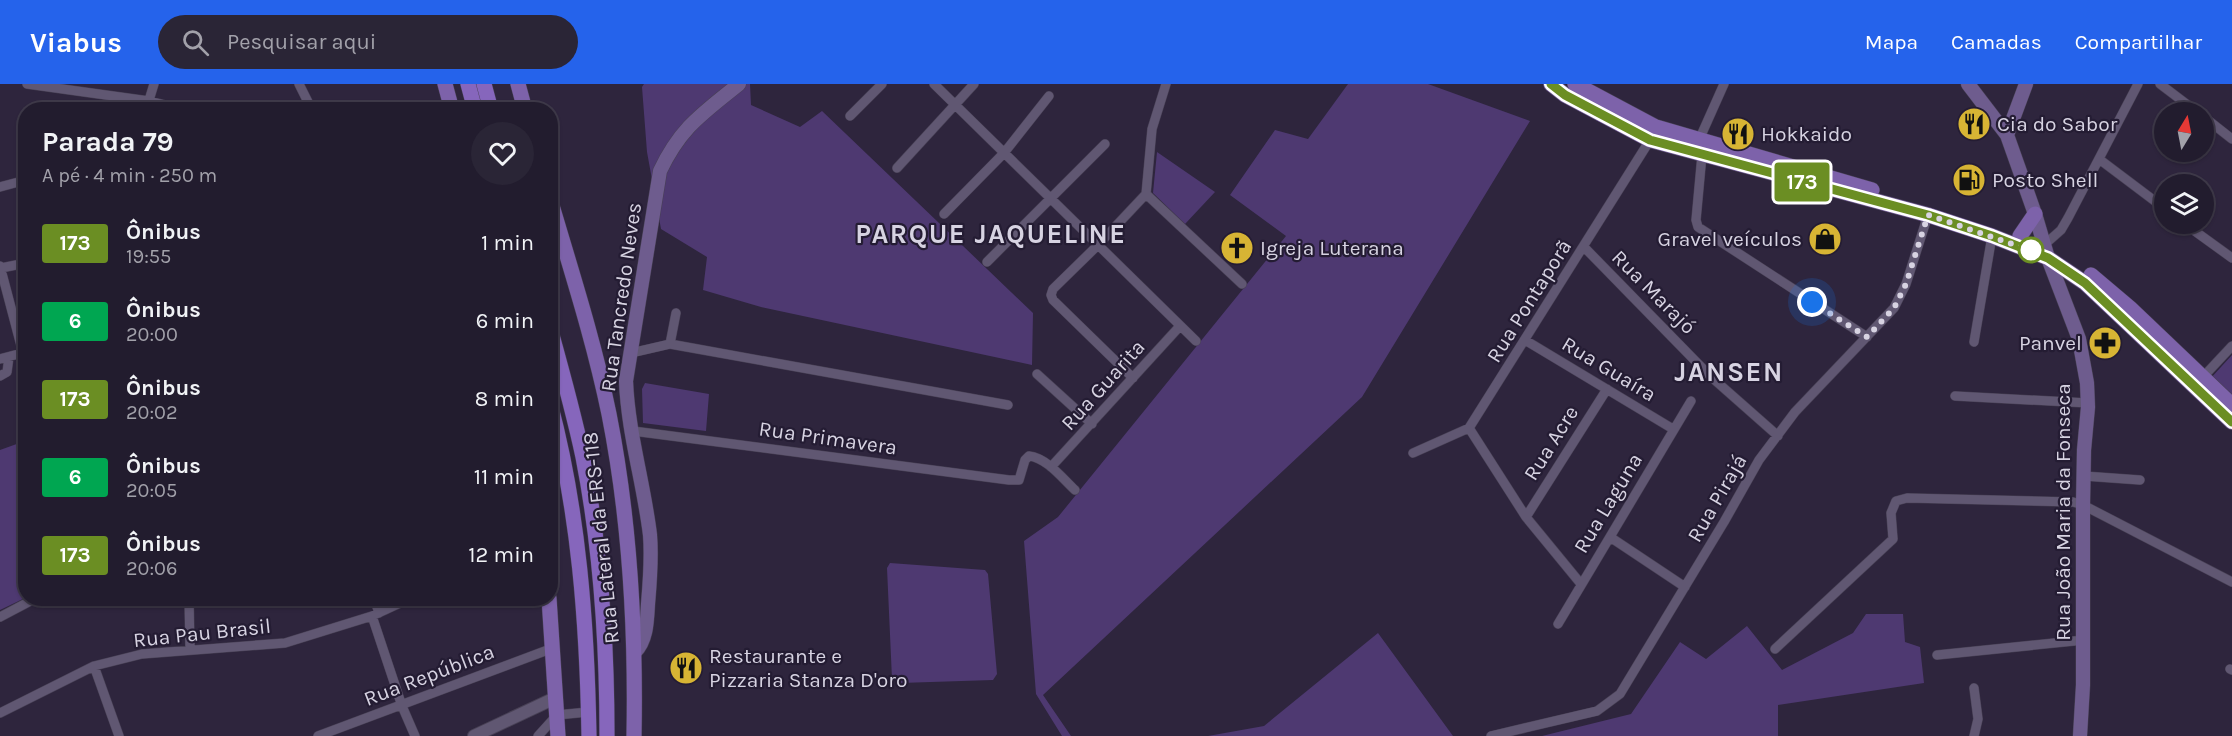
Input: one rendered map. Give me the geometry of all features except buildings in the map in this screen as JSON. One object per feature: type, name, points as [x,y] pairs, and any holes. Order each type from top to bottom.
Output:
[{"type":"highway","points":[[468,84],[473,102]]},
{"type":"highway","points":[[484,84],[489,102]]},
{"type":"highway","points":[[558,359],[584,459],[599,565],[606,634],[607,736]]},
{"type":"highway","points":[[558,438],[570,491],[581,568],[586,632],[589,736]]},
{"type":"main road","points":[[445,84],[450,102]]},
{"type":"main road","points":[[518,84],[523,102]]},
{"type":"main road","name":"Rua Tancredo Neves","points":[[635,652],[645,631],[651,568],[650,534],[627,406],[626,381],[660,171],[672,146],[689,124],[739,84]]},
{"type":"main road","points":[[1551,84],[1565,95],[1650,140],[1700,148],[1986,223],[2020,236],[2089,274],[2123,302],[2232,405]]},
{"type":"main road","points":[[1575,84],[1700,148],[2046,252],[2085,283],[2232,422]]},
{"type":"main road","name":"Rua João Maria da Fonseca","points":[[1968,84],[2007,135],[2046,252],[2079,339],[2087,383],[2083,505],[2084,640],[2080,736]]},
{"type":"main road","points":[[2007,135],[2026,84]]},
{"type":"main road","points":[[2020,236],[2035,214]]},
{"type":"main road","name":"Rua Lateral da ERS-118","points":[[558,227],[609,413],[619,473],[631,574],[635,652],[634,736]]},
{"type":"main road","points":[[631,574],[651,568]]},
{"type":"main road","points":[[550,606],[558,736]]},
{"type":"street","points":[[27,84],[131,102]]},
{"type":"street","points":[[149,102],[154,84]]},
{"type":"street","points":[[299,84],[308,102]]},
{"type":"street","points":[[850,116],[882,84]]},
{"type":"street","points":[[934,84],[1196,341]]},
{"type":"street","points":[[897,168],[974,84]]},
{"type":"street","points":[[1133,378],[1053,300],[1051,295],[1053,289],[1146,194],[1152,129],[1166,84]]},
{"type":"street","points":[[1724,84],[1700,148],[1696,220],[1698,227],[1867,337]]},
{"type":"street","points":[[2046,252],[2061,230],[2138,84]]},
{"type":"street","points":[[2160,84],[2184,102]]},
{"type":"street","points":[[944,214],[1004,153],[1049,96]]},
{"type":"street","points":[[2214,125],[2232,139]]},
{"type":"street","name":"Rua Pontaporã","points":[[1469,428],[1650,140]]},
{"type":"street","points":[[987,262],[1105,144]]},
{"type":"street","points":[[2099,159],[2154,200]]},
{"type":"street","points":[[0,187],[18,182]]},
{"type":"street","points":[[1146,194],[1242,284]]},
{"type":"street","name":"Rua Pirajá","points":[[1491,736],[1597,711],[1620,694],[1759,460],[1796,412],[1894,308],[1906,284],[1928,215]]},
{"type":"street","points":[[2199,234],[2232,258]]},
{"type":"street","points":[[1974,342],[1992,236]]},
{"type":"street","name":"Rua Marajó","points":[[1584,247],[1709,375],[1778,436]]},
{"type":"street","points":[[18,264],[0,267],[18,332]]},
{"type":"street","points":[[670,344],[676,313]]},
{"type":"street","name":"Rua Guarita","points":[[1051,467],[1180,326]]},
{"type":"street","name":"Rua Guaíra","points":[[1525,340],[1673,429]]},
{"type":"street","points":[[631,353],[670,344],[1008,405]]},
{"type":"street","points":[[2203,377],[2232,346]]},
{"type":"street","points":[[0,376],[8,372],[4,358]]},
{"type":"street","points":[[1037,374],[1092,424]]},
{"type":"street","name":"Rua Acre","points":[[1526,516],[1607,388]]},
{"type":"street","points":[[1955,396],[2088,403]]},
{"type":"street","name":"Rua Laguna","points":[[1558,624],[1691,401]]},
{"type":"street","points":[[1413,453],[1469,428],[1526,516],[1581,584]]},
{"type":"street","name":"Rua Primavera","points":[[633,430],[985,477],[1019,480],[1025,460],[1029,456],[1037,457],[1051,467]]},
{"type":"street","points":[[1051,467],[1075,490]]},
{"type":"street","points":[[2084,476],[2140,480]]},
{"type":"street","points":[[1775,649],[1893,539],[1891,513],[1896,501],[1907,498],[2073,502],[2083,505],[2232,582]]},
{"type":"street","points":[[1610,537],[1685,587]]},
{"type":"street","points":[[0,617],[21,606]]},
{"type":"street","points":[[189,606],[190,649]]},
{"type":"street","points":[[375,606],[402,706],[415,736]]},
{"type":"street","name":"Rua Pau Brasil","points":[[0,713],[94,666],[142,654],[285,643],[376,614],[394,606]]},
{"type":"street","points":[[1937,655],[2084,640]]},
{"type":"street","name":"Rua República","points":[[318,736],[553,648]]},
{"type":"street","points":[[94,666],[119,736]]},
{"type":"street","points":[[1974,688],[1977,719],[1974,736]]},
{"type":"street","points":[[474,736],[555,698]]},
{"type":"street","points":[[538,736],[557,715],[588,712]]},
{"type":"shaded area","points":[[644,84],[750,84],[751,105],[800,127],[822,111],[1033,313],[1032,365],[761,307],[703,290],[707,257],[661,229],[647,152],[642,87]]},
{"type":"shaded area","points":[[1348,84],[1428,84],[1530,121],[1362,397],[1043,695],[1071,736],[1062,736],[1036,694],[1024,541],[1058,517],[1286,236],[1230,195],[1275,130],[1308,139]]},
{"type":"shaded area","points":[[1157,152],[1215,192],[1185,224],[1153,193]]},
{"type":"shaded area","points":[[2232,355],[2232,399],[2210,379]]},
{"type":"shaded area","points":[[645,383],[709,394],[706,431],[643,423],[642,389]]},
{"type":"shaded area","points":[[18,444],[18,601],[0,610],[0,450]]},
{"type":"shaded area","points":[[890,563],[985,570],[988,574],[997,674],[993,680],[900,683],[892,679],[887,568]]},
{"type":"shaded area","points":[[1866,614],[1903,614],[1905,642],[1920,647],[1924,683],[1778,705],[1778,736],[1542,736],[1631,714],[1680,642],[1706,659],[1747,626],[1782,670],[1853,633]]},
{"type":"shaded area","points":[[1378,633],[1453,736],[1208,736],[1264,726]]},
{"type":"bus line","name":"173","points":[[1551,84],[1565,95],[1650,140],[1702,156],[1928,215],[1992,236],[2048,258],[2085,283],[2232,422]]},
{"type":"place","name":"Cia do Sabor","points":[[1974,124]]},
{"type":"place","name":"Hokkaido","points":[[1738,134]]},
{"type":"place","name":"Posto Shell","points":[[1969,180]]},
{"type":"place","name":"Gravel veículos","points":[[1825,239]]},
{"type":"place","name":"Igreja Luterana","points":[[1237,248]]},
{"type":"place","name":"Panvel","points":[[2105,343]]},
{"type":"place","name":"Restaurante e Pizzaria Stanza D'oro","points":[[686,668]]},
{"type":"district","name":"PARQUE JAQUELINE","points":[[991,234]]},
{"type":"district","name":"JANSEN","points":[[1729,372]]},
{"type":"route","points":[[1812,302],[1867,337],[1894,308],[1906,284],[1928,215],[2033,251],[2031,250]]}]
